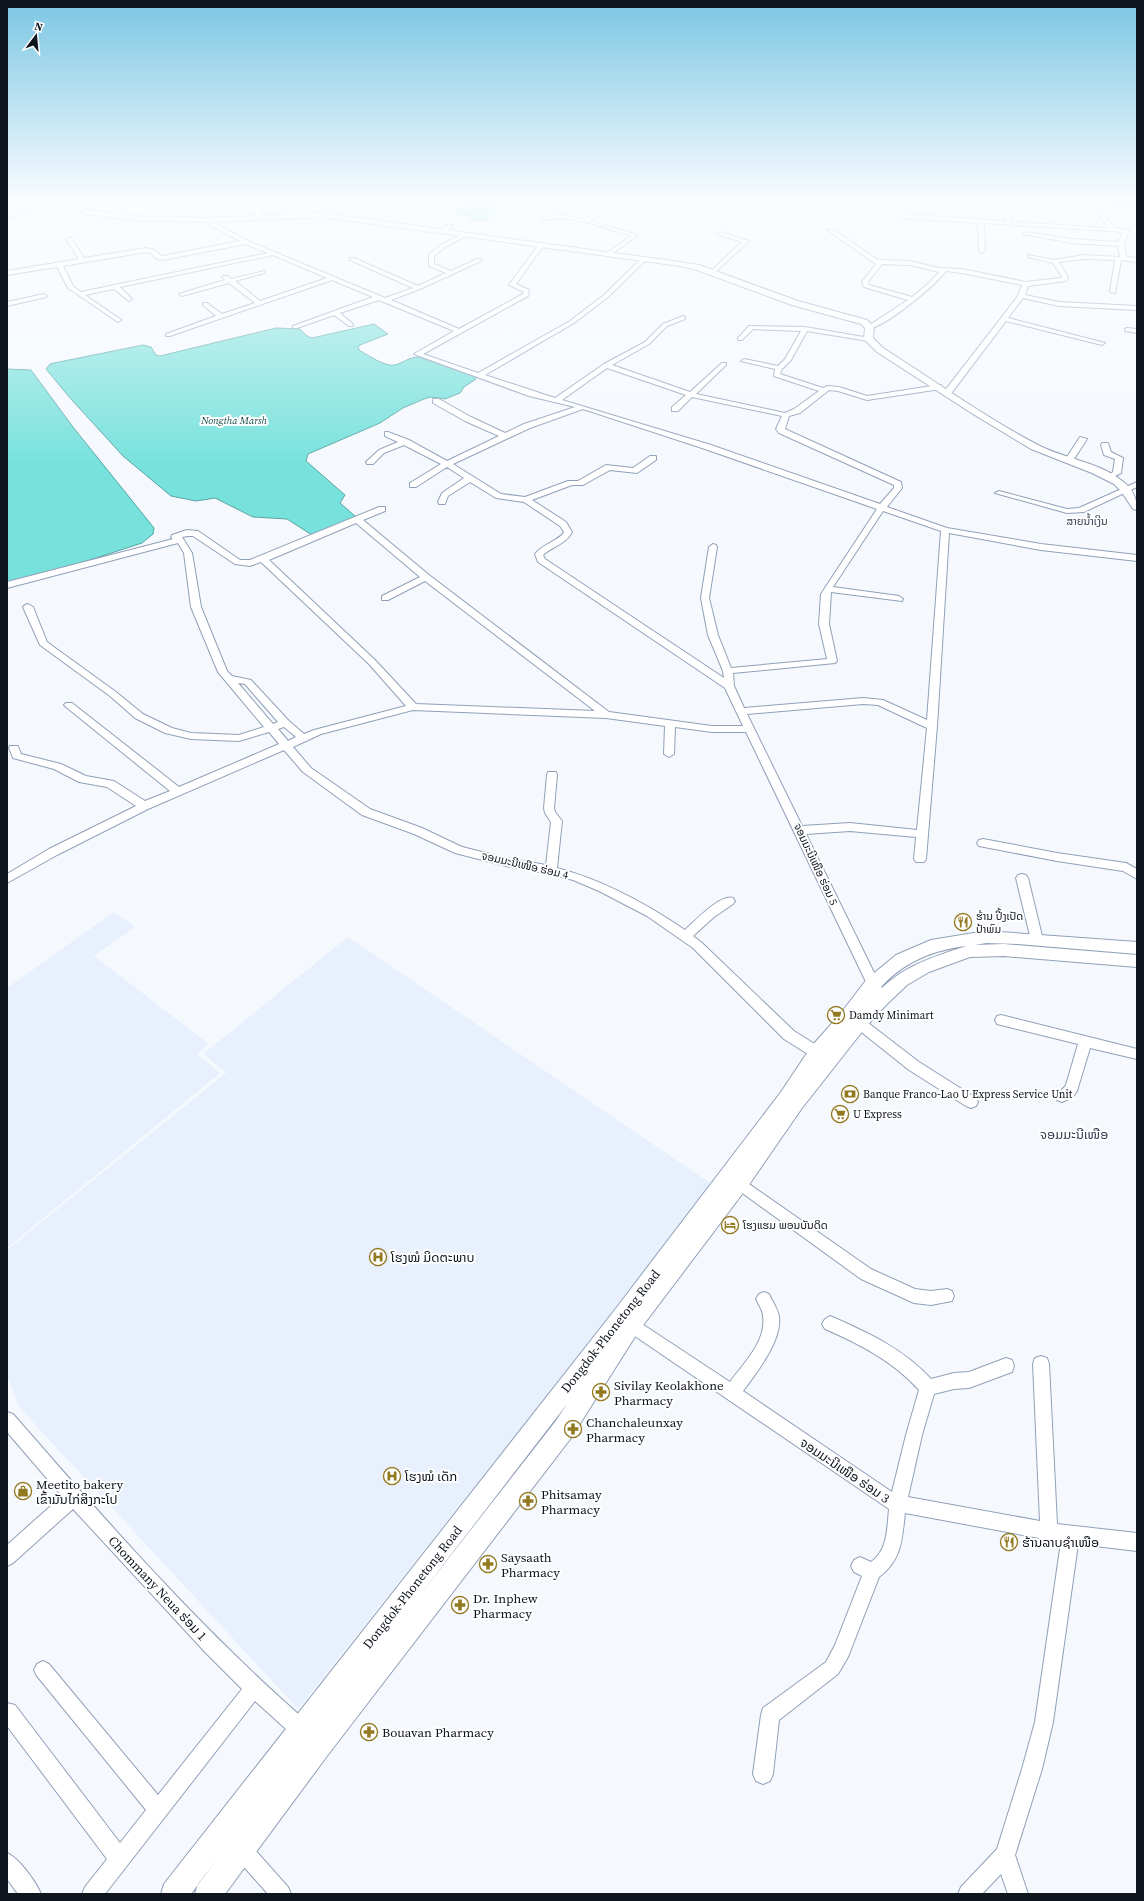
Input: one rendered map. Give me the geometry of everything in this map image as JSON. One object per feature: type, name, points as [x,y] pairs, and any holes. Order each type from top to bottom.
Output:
[{"type":"street","points":[[72,289],[118,320]]},
{"type":"street","points":[[79,294],[103,289]]},
{"type":"street","points":[[118,289],[129,299]]},
{"type":"street","points":[[182,294],[200,289]]},
{"type":"street","points":[[240,289],[260,304]]},
{"type":"street","points":[[168,335],[303,289]]},
{"type":"street","points":[[359,289],[415,314],[459,331]]},
{"type":"street","points":[[295,327],[335,313],[416,289]]},
{"type":"street","points":[[521,289],[527,291],[526,295],[417,354],[532,394],[583,407],[708,447],[945,530],[1041,547],[1137,558]]},
{"type":"street","points":[[480,375],[572,322],[613,289]]},
{"type":"street","points":[[756,289],[796,303],[864,322],[870,327]]},
{"type":"street","points":[[876,289],[913,299]]},
{"type":"street","points":[[870,327],[892,315],[924,289]]},
{"type":"street","points":[[947,393],[1021,296],[1023,289]]},
{"type":"street","points":[[7,304],[44,296]]},
{"type":"street","points":[[1021,296],[1059,304],[1137,308]]},
{"type":"street","points":[[205,304],[221,317]]},
{"type":"street","points":[[335,313],[352,325]]},
{"type":"street","points":[[557,400],[606,365],[647,343],[665,326],[683,318]]},
{"type":"street","points":[[1004,319],[1102,343]]},
{"type":"street","points":[[740,339],[751,327],[805,329],[868,339],[880,350],[995,424],[1037,448],[1109,477],[1125,489],[1137,507]]},
{"type":"street","points":[[868,339],[870,327]]},
{"type":"street","points":[[805,329],[788,360],[779,368],[776,375],[823,390]]},
{"type":"street","points":[[1127,330],[1137,331]]},
{"type":"street","points":[[744,361],[779,368]]},
{"type":"street","points":[[675,409],[724,364]]},
{"type":"street","points":[[606,365],[692,395],[718,402],[786,415],[797,410],[823,390],[833,388],[867,398],[938,387]]},
{"type":"street","points":[[436,401],[468,419],[505,436]]},
{"type":"street","points":[[413,485],[446,464],[505,436],[527,426],[583,407]]},
{"type":"street","points":[[728,671],[832,661],[824,624],[825,594],[882,507],[898,488],[898,484],[780,430],[786,415]]},
{"type":"street","points":[[388,434],[446,464],[499,496],[526,500],[562,524],[568,532],[565,538],[548,546],[539,554],[540,560],[729,686]]},
{"type":"street","points":[[1069,460],[1083,439]]},
{"type":"street","points":[[370,462],[383,450],[406,442]]},
{"type":"street","points":[[1105,445],[1107,453],[1119,458],[1117,473],[1109,477]]},
{"type":"street","points":[[526,500],[570,483],[580,482],[609,467],[634,471],[653,458]]},
{"type":"street","points":[[442,502],[445,495],[470,478]]},
{"type":"street","points":[[999,493],[1067,511],[1081,510],[1137,484]]},
{"type":"street","points":[[181,540],[175,537],[187,533],[195,533],[238,562],[244,563],[263,559],[382,509]]},
{"type":"street","points":[[357,519],[426,577],[606,715]]},
{"type":"street","points":[[920,859],[932,726],[933,691],[945,530]]},
{"type":"street","points":[[7,585],[181,540]]},
{"type":"street","name":"ຈອມມະນີເໜືອ ຮ່ອມ 4","points":[[181,540],[188,553],[196,608],[223,672],[308,770],[366,812],[377,817],[418,831],[459,850],[506,862],[551,870],[603,888],[651,913],[697,945],[789,1035],[824,1056]]},
{"type":"street","points":[[713,547],[705,598],[713,635],[728,671],[729,686]]},
{"type":"street","points":[[263,559],[372,662],[413,707]]},
{"type":"street","points":[[385,598],[426,577]]},
{"type":"street","points":[[828,589],[899,599]]},
{"type":"street","points":[[28,607],[43,643],[113,694],[139,716],[157,726],[169,731],[191,736],[239,738],[271,729],[285,723]]},
{"type":"street","points":[[230,679],[248,682],[285,723],[303,738]]},
{"type":"street","name":"ຈອມມະນີເໜືອ ຮ່ອມ 5","points":[[729,686],[800,830],[877,992]]},
{"type":"street","points":[[742,711],[863,701],[880,702],[932,726]]},
{"type":"street","points":[[69,705],[179,792]]},
{"type":"street","points":[[7,879],[53,852],[144,806],[303,738],[318,732],[413,707],[606,715],[712,729],[749,729]]},
{"type":"street","points":[[669,754],[670,724]]},
{"type":"street","points":[[14,748],[17,756],[24,759],[57,766],[83,779],[110,784],[144,806]]},
{"type":"street","points":[[551,870],[558,821],[550,813],[549,808],[552,775]]},
{"type":"street","points":[[800,830],[850,827],[922,834]]},
{"type":"street","points":[[983,843],[1057,858],[1126,867],[1137,875]]},
{"type":"street","points":[[1022,878],[1037,940]]},
{"type":"street","points":[[685,937],[710,914],[729,901]]},
{"type":"street","name":"Dongdok-Phonetong Road","points":[[174,1894],[621,1318],[786,1097],[824,1056],[859,1023],[877,992],[902,959],[937,944],[986,938],[1037,940],[1137,948]]},
{"type":"street","name":"Dongdok-Phonetong Road","points":[[208,1894],[318,1747],[563,1430],[631,1326],[739,1183],[796,1103],[847,1018],[877,992],[923,967],[969,951],[1004,950],[1137,961]]},
{"type":"street","points":[[1002,1020],[1137,1054]]},
{"type":"street","points":[[859,1023],[914,1066],[971,1102]]},
{"type":"street","points":[[1062,1096],[1068,1093],[1072,1087],[1085,1042]]},
{"type":"street","points":[[739,1183],[866,1274],[914,1296],[931,1298],[946,1296]]},
{"type":"street","points":[[732,1393],[759,1355],[769,1335],[772,1317],[764,1299]]},
{"type":"street","points":[[830,1324],[854,1334],[878,1348],[911,1370],[928,1388]]},
{"type":"street","name":"ຈອມມະນີເໜືອ ຮ່ອມ 3","points":[[631,1326],[892,1502],[1071,1535],[1137,1542]]},
{"type":"street","points":[[1041,1364],[1049,1531]]},
{"type":"street","points":[[928,1388],[969,1380],[1006,1366]]},
{"type":"street","points":[[763,1774],[770,1715],[832,1668],[842,1651],[866,1569],[884,1563],[893,1546],[898,1504],[914,1435],[928,1388]]},
{"type":"street","name":"Chommany Neua ຮ່ອມ 1","points":[[7,1420],[74,1497],[212,1646],[254,1688],[302,1729],[318,1747]]},
{"type":"street","points":[[7,1558],[74,1497]]},
{"type":"street","points":[[968,1894],[1005,1855],[1032,1769],[1044,1722],[1071,1535]]},
{"type":"street","points":[[43,1670],[158,1810]]},
{"type":"street","points":[[92,1894],[254,1688]]},
{"type":"street","points":[[8,1712],[120,1859]]},
{"type":"street","points":[[242,1850],[281,1894]]},
{"type":"street","points":[[1005,1855],[1018,1894]]},
{"type":"street","points":[[7,1863],[32,1894]]},
{"type":"shaded area","points":[[114,912],[135,927],[94,956],[209,1044],[197,1054],[220,1073],[7,1248],[7,988]]},
{"type":"shaded area","points":[[348,937],[713,1185],[298,1709],[19,1407],[7,1376],[7,1250],[226,1073],[203,1054]]},
{"type":"water","name":"Nongtha Marsh","points":[[374,324],[388,334],[360,345],[358,347],[360,351],[377,360],[391,365],[419,357],[474,376],[476,379],[464,387],[460,393],[445,399],[431,397],[424,399],[403,408],[380,423],[308,454],[306,461],[345,495],[340,503],[355,516],[353,519],[312,535],[287,519],[253,517],[215,498],[196,501],[171,496],[123,456],[70,398],[46,369],[50,364],[54,363],[143,345],[151,347],[156,355],[160,356],[276,328],[300,329],[307,336],[312,338]]},
{"type":"water","points":[[7,369],[31,370],[73,427],[154,528],[153,534],[142,543],[7,587]]},
{"type":"place","name":"ຮ້ານ ປີ້ງເປັດ ປ້າພົມ","points":[[963,922]]},
{"type":"place","name":"Damdy Minimart","points":[[836,1015]]},
{"type":"place","name":"Banque Franco-Lao U Express Service Unit","points":[[850,1094]]},
{"type":"place","name":"U Express","points":[[840,1114]]},
{"type":"place","name":"ໂຮງແຮມ ພອນບັນດິດ","points":[[730,1225]]},
{"type":"place","name":"ໂຮງໝໍ ມິດຕະພາບ","points":[[378,1257]]},
{"type":"place","name":"Sivilay Keolakhone Pharmacy","points":[[601,1392]]},
{"type":"place","name":"Chanchaleunxay Pharmacy","points":[[573,1429]]},
{"type":"place","name":"ໂຮງໝໍ ເດັກ","points":[[392,1476]]},
{"type":"place","name":"Meetito bakery ເຂົ້າມັນໄກ່ສິງກະໂປ","points":[[23,1491]]},
{"type":"place","name":"Phitsamay Pharmacy","points":[[528,1501]]},
{"type":"place","name":"ຮ້ານລາບຊຳເໜືອ","points":[[1009,1542]]},
{"type":"place","name":"Saysaath Pharmacy","points":[[488,1564]]},
{"type":"place","name":"Dr. Inphew Pharmacy","points":[[460,1605]]},
{"type":"place","name":"Bouavan Pharmacy","points":[[369,1732]]},
{"type":"district","name":"ສາຍນ້ຳເງີນ","points":[[1087,521]]},
{"type":"district","name":"ຈອມມະນີເໜືອ","points":[[1074,1134]]}]
